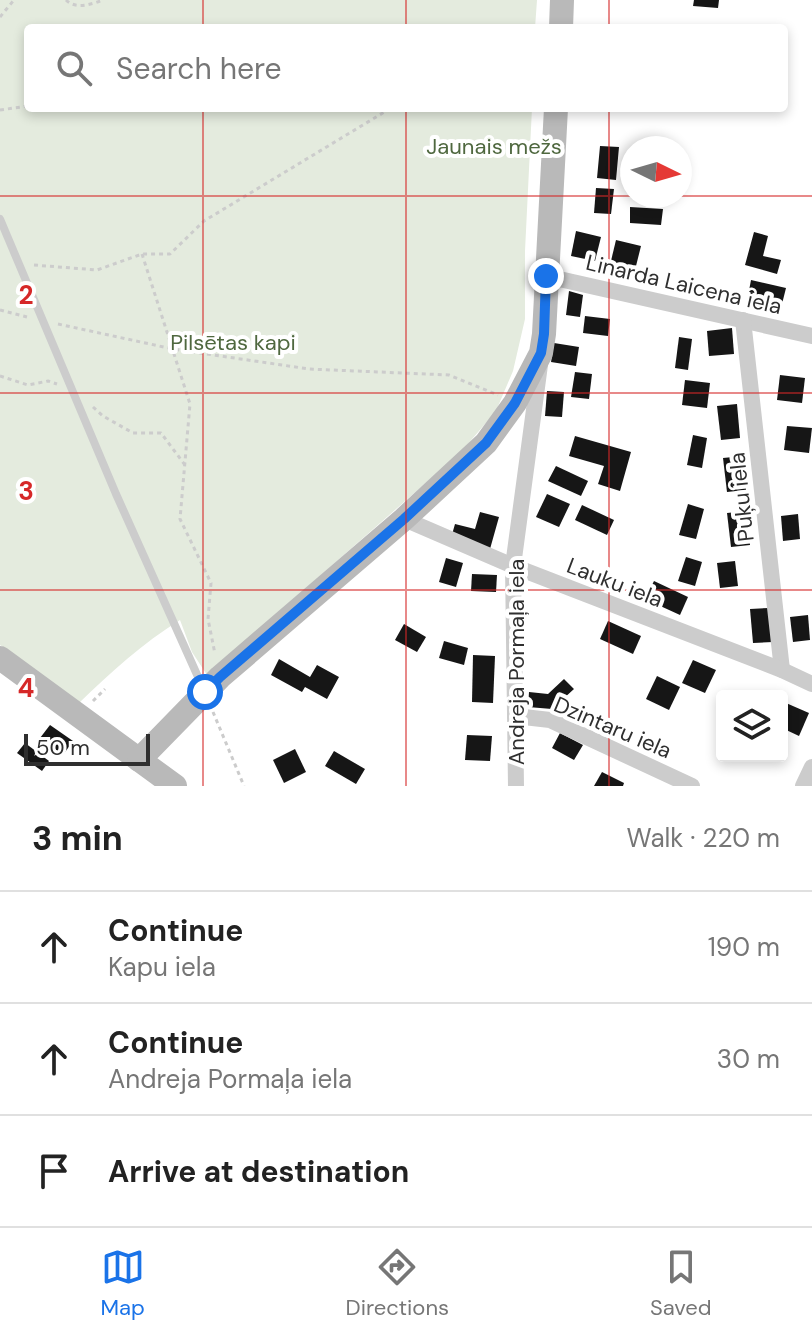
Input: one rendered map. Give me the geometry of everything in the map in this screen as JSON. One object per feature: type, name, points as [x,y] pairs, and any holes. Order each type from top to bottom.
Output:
[{"type":"street","points":[[561,24],[562,0]]},
{"type":"street","name":"Andreja Pormaļa iela","points":[[516,786],[513,566],[544,334],[556,112]]},
{"type":"street","name":"Linarda Laicena iela","points":[[546,276],[812,336]]},
{"type":"street","name":"Puķu iela","points":[[743,320],[782,670]]},
{"type":"street","points":[[139,760],[213,685],[404,519],[486,443],[515,403],[541,353]]},
{"type":"street","name":"Lauku iela","points":[[404,519],[513,566],[812,684]]},
{"type":"street","points":[[0,658],[175,786]]},
{"type":"street","name":"Dzintaru iela","points":[[515,716],[550,720],[692,786]]},
{"type":"street","points":[[803,786],[812,767]]},
{"type":"lane","points":[[0,219],[116,494],[213,685]]},
{"type":"path","points":[[0,17],[14,0]]},
{"type":"path","points":[[66,0],[81,6],[103,0]]},
{"type":"path","points":[[0,110],[24,107]]},
{"type":"path","points":[[20,264],[97,270],[142,254],[170,254],[204,221],[384,112]]},
{"type":"path","points":[[142,254],[190,404],[180,519],[211,583],[208,619],[213,685],[244,786]]},
{"type":"path","points":[[0,310],[173,349],[309,369],[449,375],[507,399]]},
{"type":"path","points":[[0,376],[28,385],[48,381],[72,389],[103,416],[133,433],[161,433],[185,465]]},
{"type":"path","points":[[90,703],[105,689]]},
{"type":"green space","name":"Pilsētas kapi","points":[[0,0],[537,0],[535,24],[24,24],[24,112],[532,112],[525,319],[513,371],[496,411],[461,452],[207,675],[192,652],[180,620],[128,658],[79,703],[0,645]]},
{"type":"building","points":[[694,0],[719,0],[718,8],[693,6]]},
{"type":"building","points":[[600,146],[619,147],[616,180],[597,178]]},
{"type":"building","points":[[596,188],[614,189],[611,214],[594,213]]},
{"type":"building","points":[[630,208],[663,209],[661,225],[630,223]]},
{"type":"building","points":[[576,231],[601,237],[595,261],[571,256]]},
{"type":"building","points":[[754,232],[768,236],[763,256],[781,260],[777,274],[745,265]]},
{"type":"building","points":[[616,240],[641,246],[635,270],[610,265]]},
{"type":"building","points":[[751,280],[786,288],[782,304],[748,296]]},
{"type":"building","points":[[569,291],[583,295],[580,317],[566,315]]},
{"type":"building","points":[[585,316],[610,319],[608,336],[583,333]]},
{"type":"building","points":[[732,328],[734,354],[709,356],[707,331]]},
{"type":"building","points":[[679,337],[692,339],[688,370],[675,368]]},
{"type":"building","points":[[554,343],[579,347],[576,366],[551,362]]},
{"type":"building","points":[[575,372],[592,374],[589,399],[571,397]]},
{"type":"building","points":[[780,375],[805,378],[802,403],[777,400]]},
{"type":"building","points":[[685,380],[710,383],[707,408],[682,405]]},
{"type":"building","points":[[547,391],[564,392],[562,417],[545,416]]},
{"type":"building","points":[[737,404],[740,438],[721,440],[717,406]]},
{"type":"building","points":[[787,426],[812,428],[809,453],[784,450]]},
{"type":"building","points":[[693,435],[707,438],[702,468],[687,465]]},
{"type":"building","points":[[575,436],[631,452],[620,491],[598,484],[604,466],[569,456]]},
{"type":"building","points":[[743,456],[746,490],[727,492],[723,458]]},
{"type":"building","points":[[556,466],[588,481],[581,496],[548,481]]},
{"type":"building","points":[[547,494],[570,504],[559,527],[536,517]]},
{"type":"building","points":[[688,504],[704,509],[696,539],[679,535]]},
{"type":"building","points":[[582,505],[614,520],[607,535],[575,520]]},
{"type":"building","points":[[747,511],[750,545],[731,547],[727,513]]},
{"type":"building","points":[[480,512],[499,517],[490,549],[451,538],[455,524],[475,529]]},
{"type":"building","points":[[798,514],[800,539],[783,541],[781,516]]},
{"type":"building","points":[[686,557],[702,562],[695,586],[678,581]]},
{"type":"building","points":[[446,558],[463,563],[456,587],[439,582]]},
{"type":"building","points":[[735,561],[738,586],[720,588],[717,563]]},
{"type":"building","points":[[472,574],[497,575],[496,592],[471,591]]},
{"type":"building","points":[[654,581],[688,597],[680,615],[645,599]]},
{"type":"building","points":[[769,608],[773,642],[753,643],[750,609]]},
{"type":"building","points":[[808,615],[810,640],[793,642],[790,617]]},
{"type":"building","points":[[608,621],[641,636],[633,654],[600,639]]},
{"type":"building","points":[[404,624],[426,637],[417,652],[395,640]]},
{"type":"building","points":[[444,641],[468,648],[464,665],[439,658]]},
{"type":"building","points":[[473,655],[495,656],[493,703],[472,702]]},
{"type":"building","points":[[279,659],[310,677],[317,665],[339,677],[327,699],[305,687],[302,692],[271,675]]},
{"type":"building","points":[[693,660],[716,670],[705,693],[682,683]]},
{"type":"building","points":[[657,676],[680,687],[669,710],[646,699]]},
{"type":"building","points":[[564,679],[574,689],[552,709],[528,707],[529,692],[548,694]]},
{"type":"building","points":[[788,704],[809,713],[799,736],[788,731]]},
{"type":"building","points":[[50,725],[73,741],[63,755],[40,738]]},
{"type":"building","points":[[560,733],[583,745],[574,760],[552,748]]},
{"type":"building","points":[[467,735],[492,736],[490,761],[465,760]]},
{"type":"building","points":[[25,743],[49,761],[42,771],[17,753]]},
{"type":"building","points":[[295,749],[306,772],[284,783],[273,760]]},
{"type":"building","points":[[334,751],[365,769],[356,784],[325,766]]},
{"type":"building","points":[[602,772],[624,783],[623,786],[594,786]]},
{"type":"route","points":[[205,692],[404,519],[486,443],[515,403],[541,353],[546,276]]},
{"type":"park label","name":"Jaunais mežs","points":[[494,146]]}]
